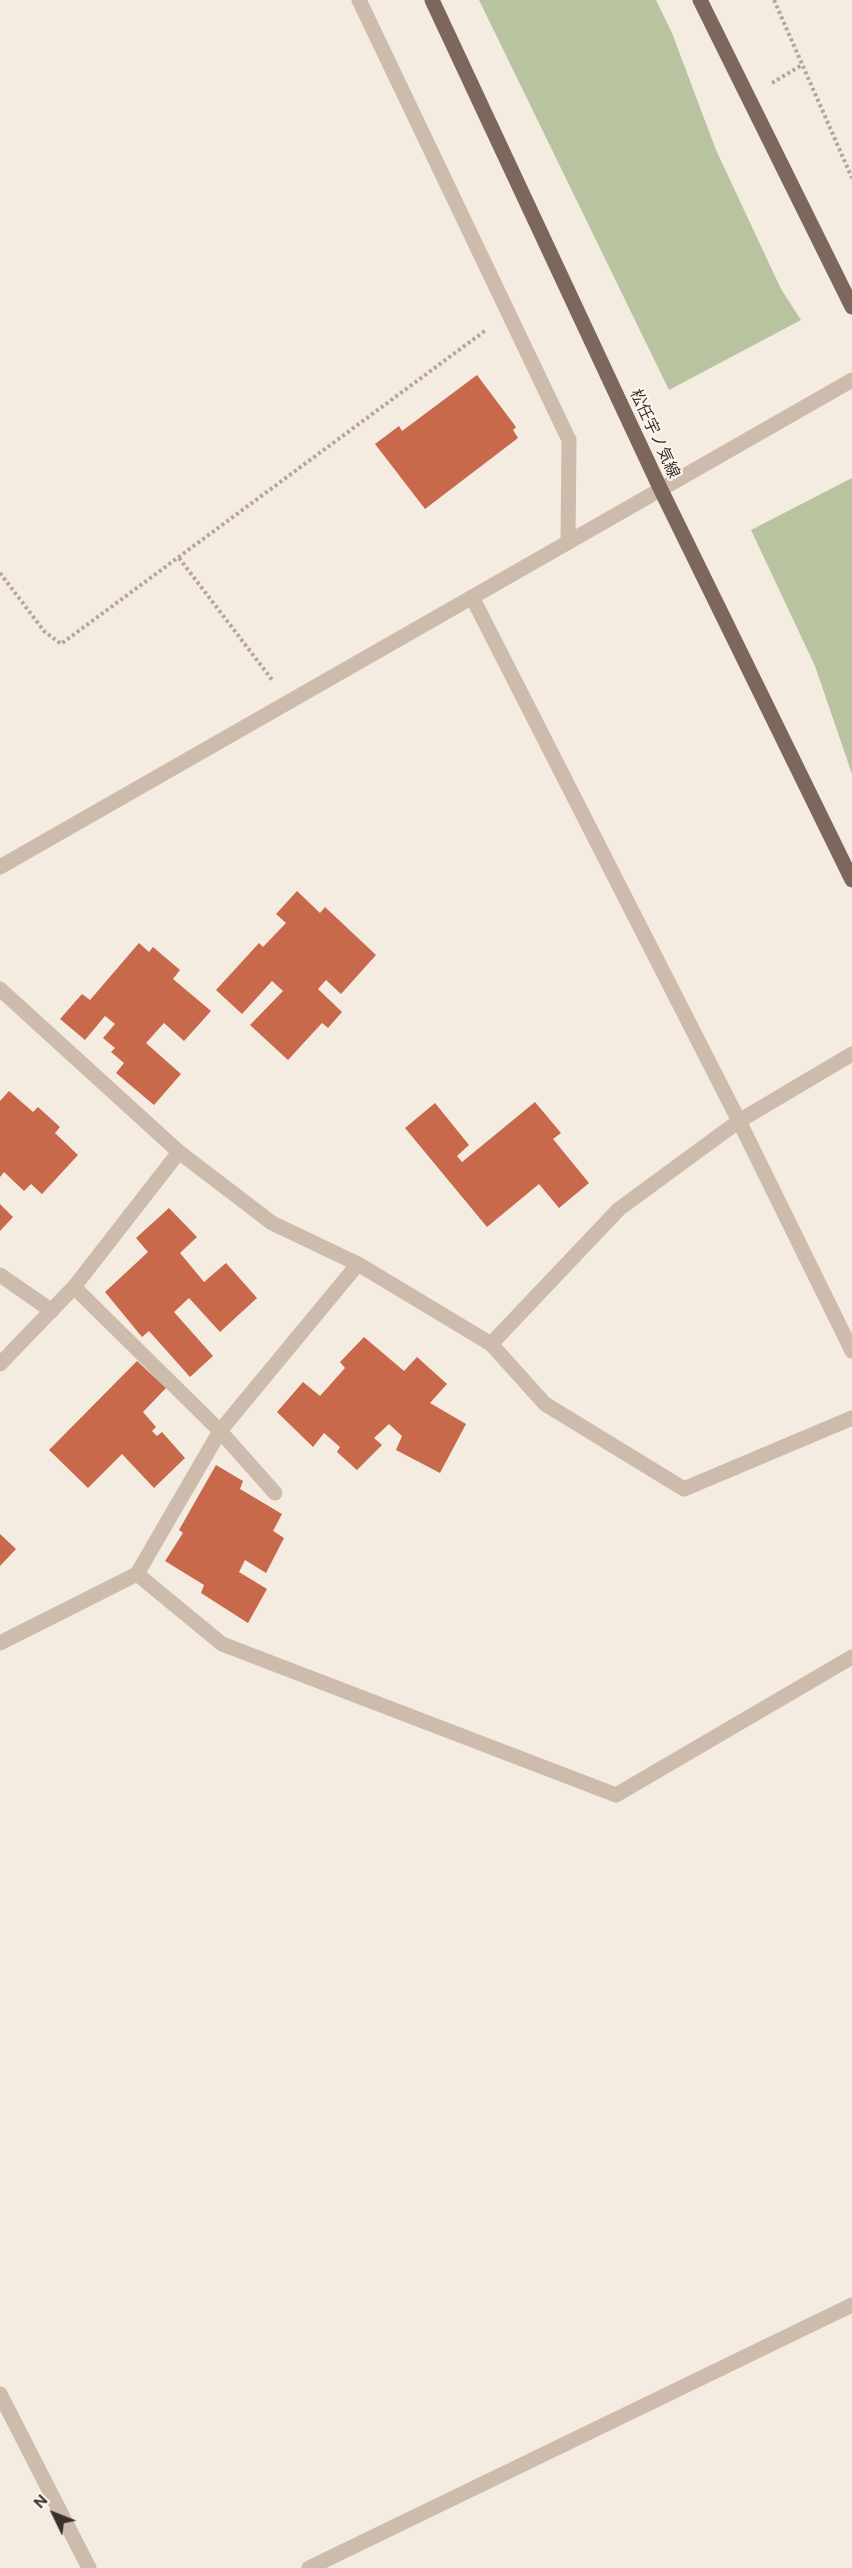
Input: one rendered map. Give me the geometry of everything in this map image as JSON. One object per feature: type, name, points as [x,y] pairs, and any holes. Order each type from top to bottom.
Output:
[{"type":"main road","name":"松任宇ノ気線","points":[[432,0],[661,490],[852,880]]},
{"type":"main road","points":[[700,0],[852,308]]},
{"type":"street","points":[[359,0],[569,440],[568,543]]},
{"type":"street","points":[[0,867],[852,380]]},
{"type":"street","points":[[472,597],[739,1120],[852,1351]]},
{"type":"street","points":[[0,989],[179,1152],[273,1223],[358,1264],[490,1344],[545,1404],[684,1489],[852,1418]]},
{"type":"street","points":[[490,1344],[619,1209],[739,1120],[852,1054]]},
{"type":"street","points":[[0,1364],[74,1287],[179,1152]]},
{"type":"street","points":[[0,1643],[137,1574],[220,1431],[358,1264]]},
{"type":"street","points":[[0,1275],[52,1311]]},
{"type":"street","points":[[74,1287],[220,1431],[275,1493]]},
{"type":"street","points":[[137,1574],[222,1644],[616,1795],[852,1657]]},
{"type":"street","points":[[309,2568],[852,2305]]},
{"type":"street","points":[[0,2394],[89,2568]]},
{"type":"path","points":[[774,0],[852,178]]},
{"type":"path","points":[[748,98],[802,65]]},
{"type":"path","points":[[0,573],[44,631],[61,644],[509,313]]},
{"type":"path","points":[[179,558],[289,702]]},
{"type":"green space","points":[[479,0],[656,0],[672,33],[716,150],[781,289],[801,320],[669,390]]},
{"type":"green space","points":[[852,478],[852,774],[815,666],[751,530]]},
{"type":"building","points":[[477,375],[516,427],[513,430],[518,438],[425,509],[375,444],[399,426],[402,431]]},
{"type":"building","points":[[297,891],[320,913],[325,907],[376,955],[341,994],[326,980],[318,989],[342,1012],[328,1028],[322,1023],[288,1060],[250,1025],[283,991],[272,981],[242,1014],[216,990],[259,943],[263,947],[286,923],[276,914]]},
{"type":"building","points":[[139,943],[149,952],[153,947],[180,970],[173,979],[211,1011],[184,1041],[164,1023],[146,1043],[181,1074],[154,1105],[116,1073],[124,1063],[111,1052],[115,1048],[103,1038],[115,1024],[105,1016],[85,1040],[60,1019],[82,994],[90,1000]]},
{"type":"building","points":[[9,1091],[33,1112],[38,1107],[60,1127],[55,1133],[78,1155],[42,1194],[31,1184],[24,1191],[4,1172],[0,1177],[0,1101]]},
{"type":"building","points":[[535,1102],[561,1133],[553,1139],[589,1183],[559,1208],[539,1184],[487,1227],[405,1128],[435,1103],[469,1145],[457,1156],[462,1162]]},
{"type":"building","points":[[0,1204],[13,1217],[0,1231]]},
{"type":"building","points":[[169,1208],[197,1237],[180,1253],[204,1282],[226,1263],[257,1298],[220,1332],[189,1298],[174,1312],[213,1356],[190,1377],[149,1331],[142,1337],[105,1292],[148,1252],[136,1238]]},
{"type":"building","points":[[364,1337],[404,1371],[417,1357],[447,1384],[430,1403],[466,1424],[440,1473],[396,1450],[402,1436],[389,1424],[374,1438],[382,1445],[357,1470],[337,1452],[340,1447],[324,1433],[313,1447],[277,1412],[303,1382],[320,1396],[345,1368],[340,1362]]},
{"type":"building","points":[[137,1361],[166,1388],[143,1412],[156,1427],[152,1431],[157,1436],[162,1432],[185,1458],[154,1488],[122,1454],[88,1488],[49,1450]]},
{"type":"building","points":[[216,1465],[243,1481],[240,1489],[282,1514],[273,1531],[284,1538],[266,1573],[245,1560],[239,1572],[267,1589],[248,1623],[201,1593],[204,1585],[165,1561],[183,1533],[179,1530]]},
{"type":"building","points":[[0,1534],[16,1549],[0,1566]]}]
